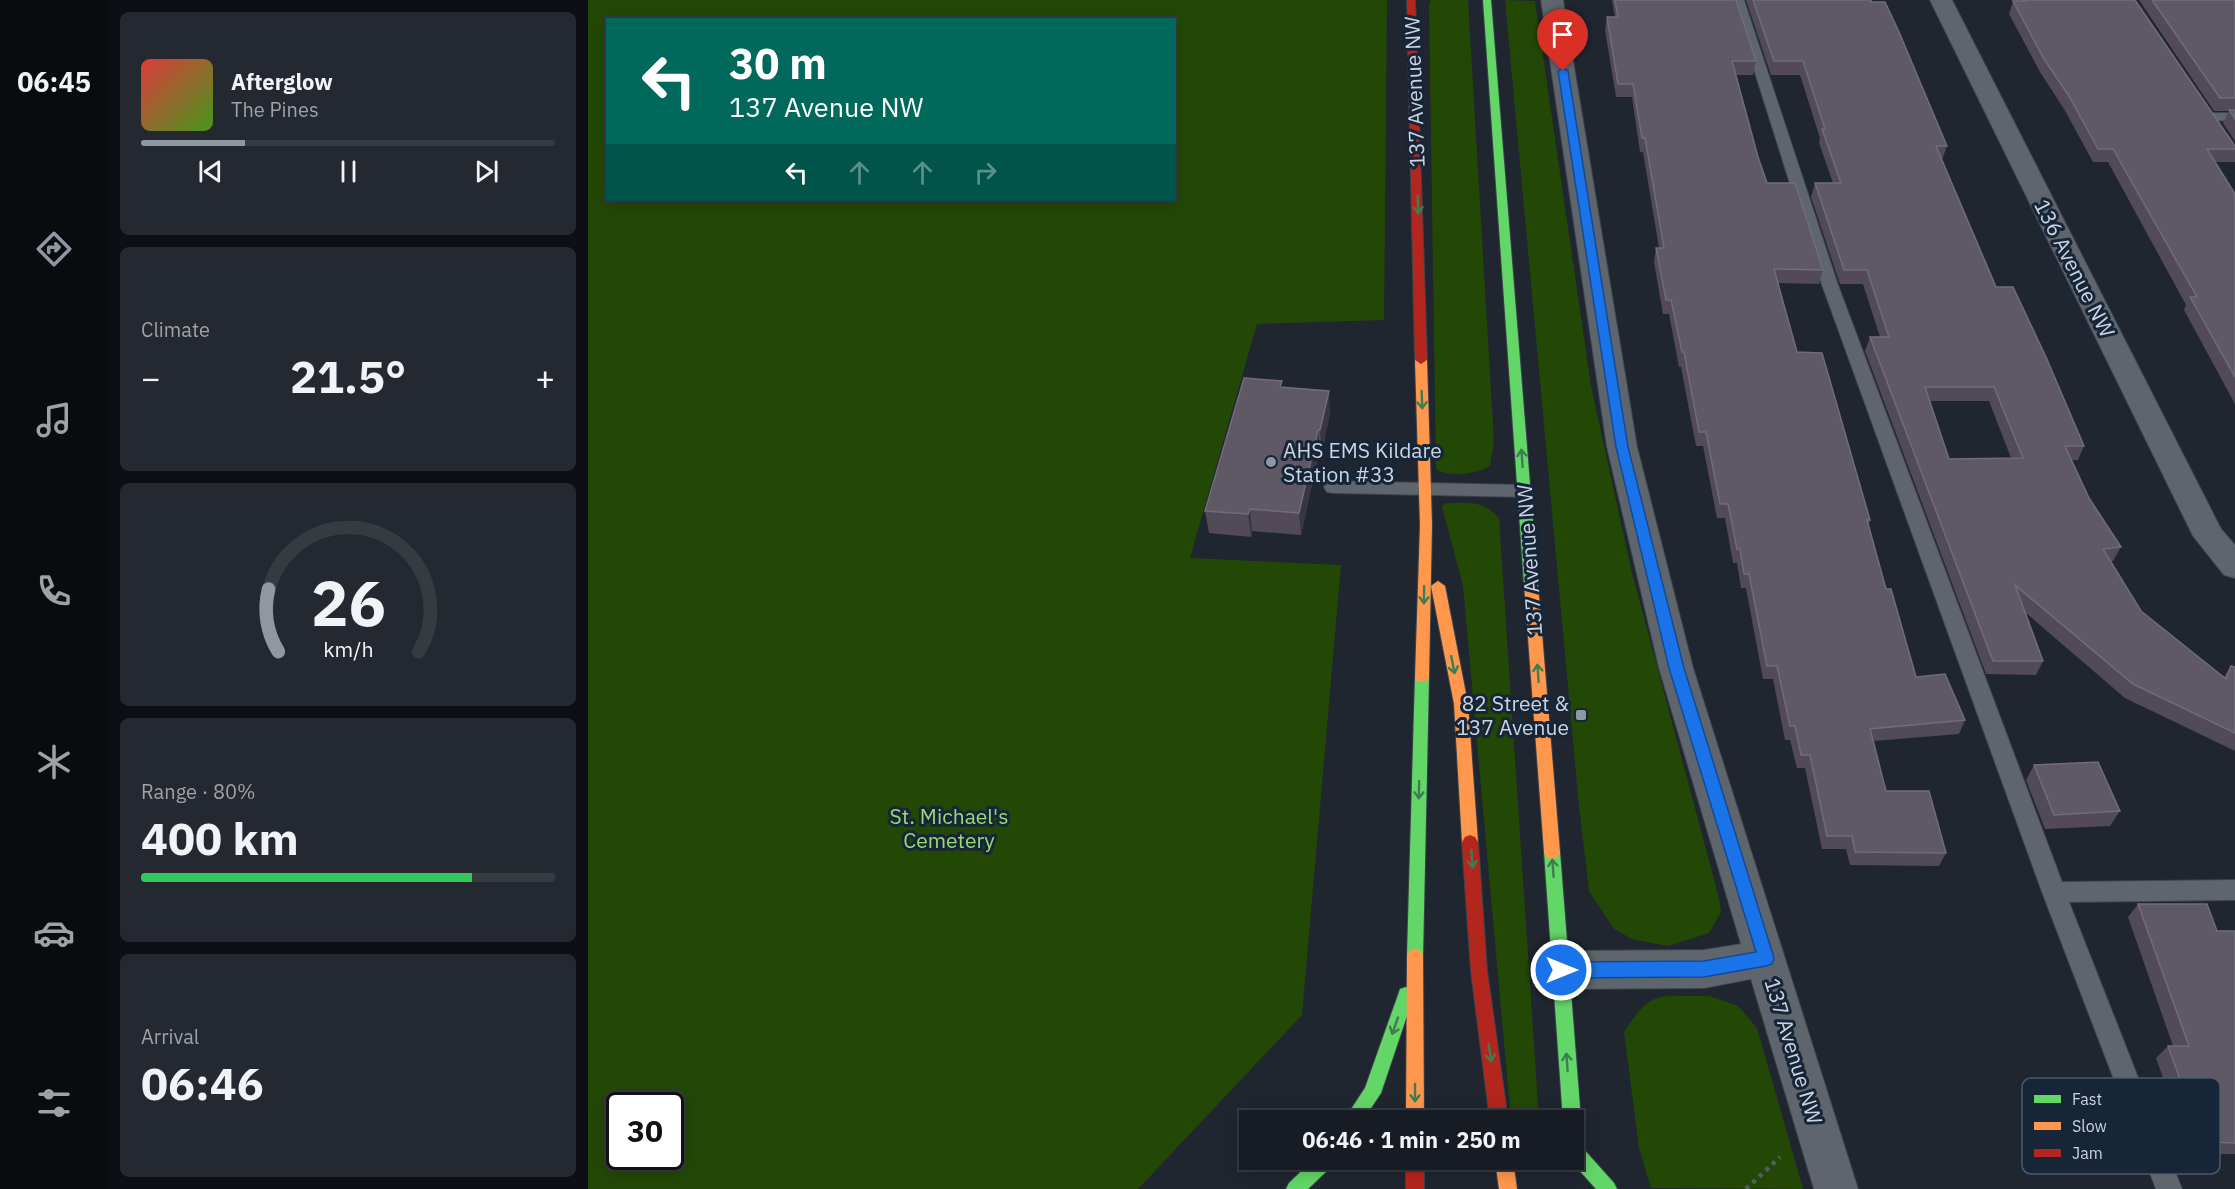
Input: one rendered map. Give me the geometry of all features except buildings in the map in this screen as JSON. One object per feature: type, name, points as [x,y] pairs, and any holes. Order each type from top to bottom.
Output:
[{"type":"main road","name":"137 Avenue NW","points":[[1411,0],[1426,525],[1415,971],[1415,1110]]},
{"type":"main road","name":"137 Avenue NW","points":[[1487,0],[1571,1110]]},
{"type":"main road","points":[[1426,525],[1461,704],[1479,971],[1498,1110]]},
{"type":"main road","points":[[1360,1110],[1372,1093],[1415,971]]},
{"type":"main road","points":[[1584,1162],[1608,1189]]},
{"type":"main road","points":[[1295,1189],[1315,1170]]},
{"type":"main road","points":[[1415,1170],[1415,1189]]},
{"type":"main road","points":[[1505,1170],[1508,1189]]},
{"type":"street","name":"137 Avenue NW","points":[[1552,0],[1622,447],[1676,668],[1836,1189]]},
{"type":"street","name":"136 Avenue NW","points":[[1941,0],[2209,536],[2235,566]]},
{"type":"street","points":[[1561,970],[1704,969],[1766,958]]},
{"type":"lane","points":[[1738,0],[1830,285],[2054,892],[2126,1078]]},
{"type":"lane","points":[[2209,117],[2235,117]]},
{"type":"lane","points":[[1334,487],[1524,491]]},
{"type":"lane","points":[[2054,892],[2235,890]]},
{"type":"lane","points":[[2163,1174],[2169,1189]]},
{"type":"green space","name":"St. Michael's Cemetery","points":[[588,0],[1387,0],[1384,320],[1257,324],[1190,558],[1341,565],[1302,1015],[1138,1189],[588,1189]]},
{"type":"green space","points":[[1431,0],[1468,0],[1494,442],[1490,466],[1463,474],[1442,472],[1436,469],[1429,5]]},
{"type":"green space","points":[[1505,0],[1535,1],[1591,386],[1631,569],[1719,898],[1721,912],[1709,933],[1668,946],[1632,939],[1614,929],[1589,891],[1579,806]]},
{"type":"green space","points":[[1447,503],[1481,505],[1499,518],[1538,1110],[1510,1110],[1463,586],[1442,506]]},
{"type":"green space","points":[[1668,996],[1709,996],[1738,1006],[1757,1028],[1803,1189],[1651,1188],[1639,1148],[1624,1032],[1651,1001]]},
{"type":"traffic: fast","points":[[1487,0],[1531,584]]},
{"type":"traffic: fast","points":[[1415,956],[1422,677]]},
{"type":"traffic: fast","points":[[1552,852],[1571,1110]]},
{"type":"traffic: fast","points":[[1360,1110],[1372,1093],[1406,995]]},
{"type":"traffic: fast","points":[[1584,1162],[1608,1189]]},
{"type":"traffic: fast","points":[[1295,1189],[1315,1170]]},
{"type":"traffic: slow","points":[[1421,360],[1426,525],[1422,677]]},
{"type":"traffic: slow","points":[[1531,584],[1552,852]]},
{"type":"traffic: slow","points":[[1438,586],[1461,704],[1470,842]]},
{"type":"traffic: slow","points":[[1415,956],[1415,1110]]},
{"type":"traffic: slow","points":[[1505,1170],[1508,1189]]},
{"type":"traffic: jam","points":[[1411,0],[1421,360]]},
{"type":"traffic: jam","points":[[1470,842],[1479,971],[1498,1110]]},
{"type":"traffic: jam","points":[[1415,1170],[1415,1189]]},
{"type":"place","name":"AHS EMS Kildare Station #33","points":[[1271,462]]},
{"type":"place","name":"82 Street & 137 Avenue","points":[[1581,715]]},
{"type":"route","points":[[1561,970],[1704,969],[1766,958],[1676,668],[1622,447],[1563,71]]}]
